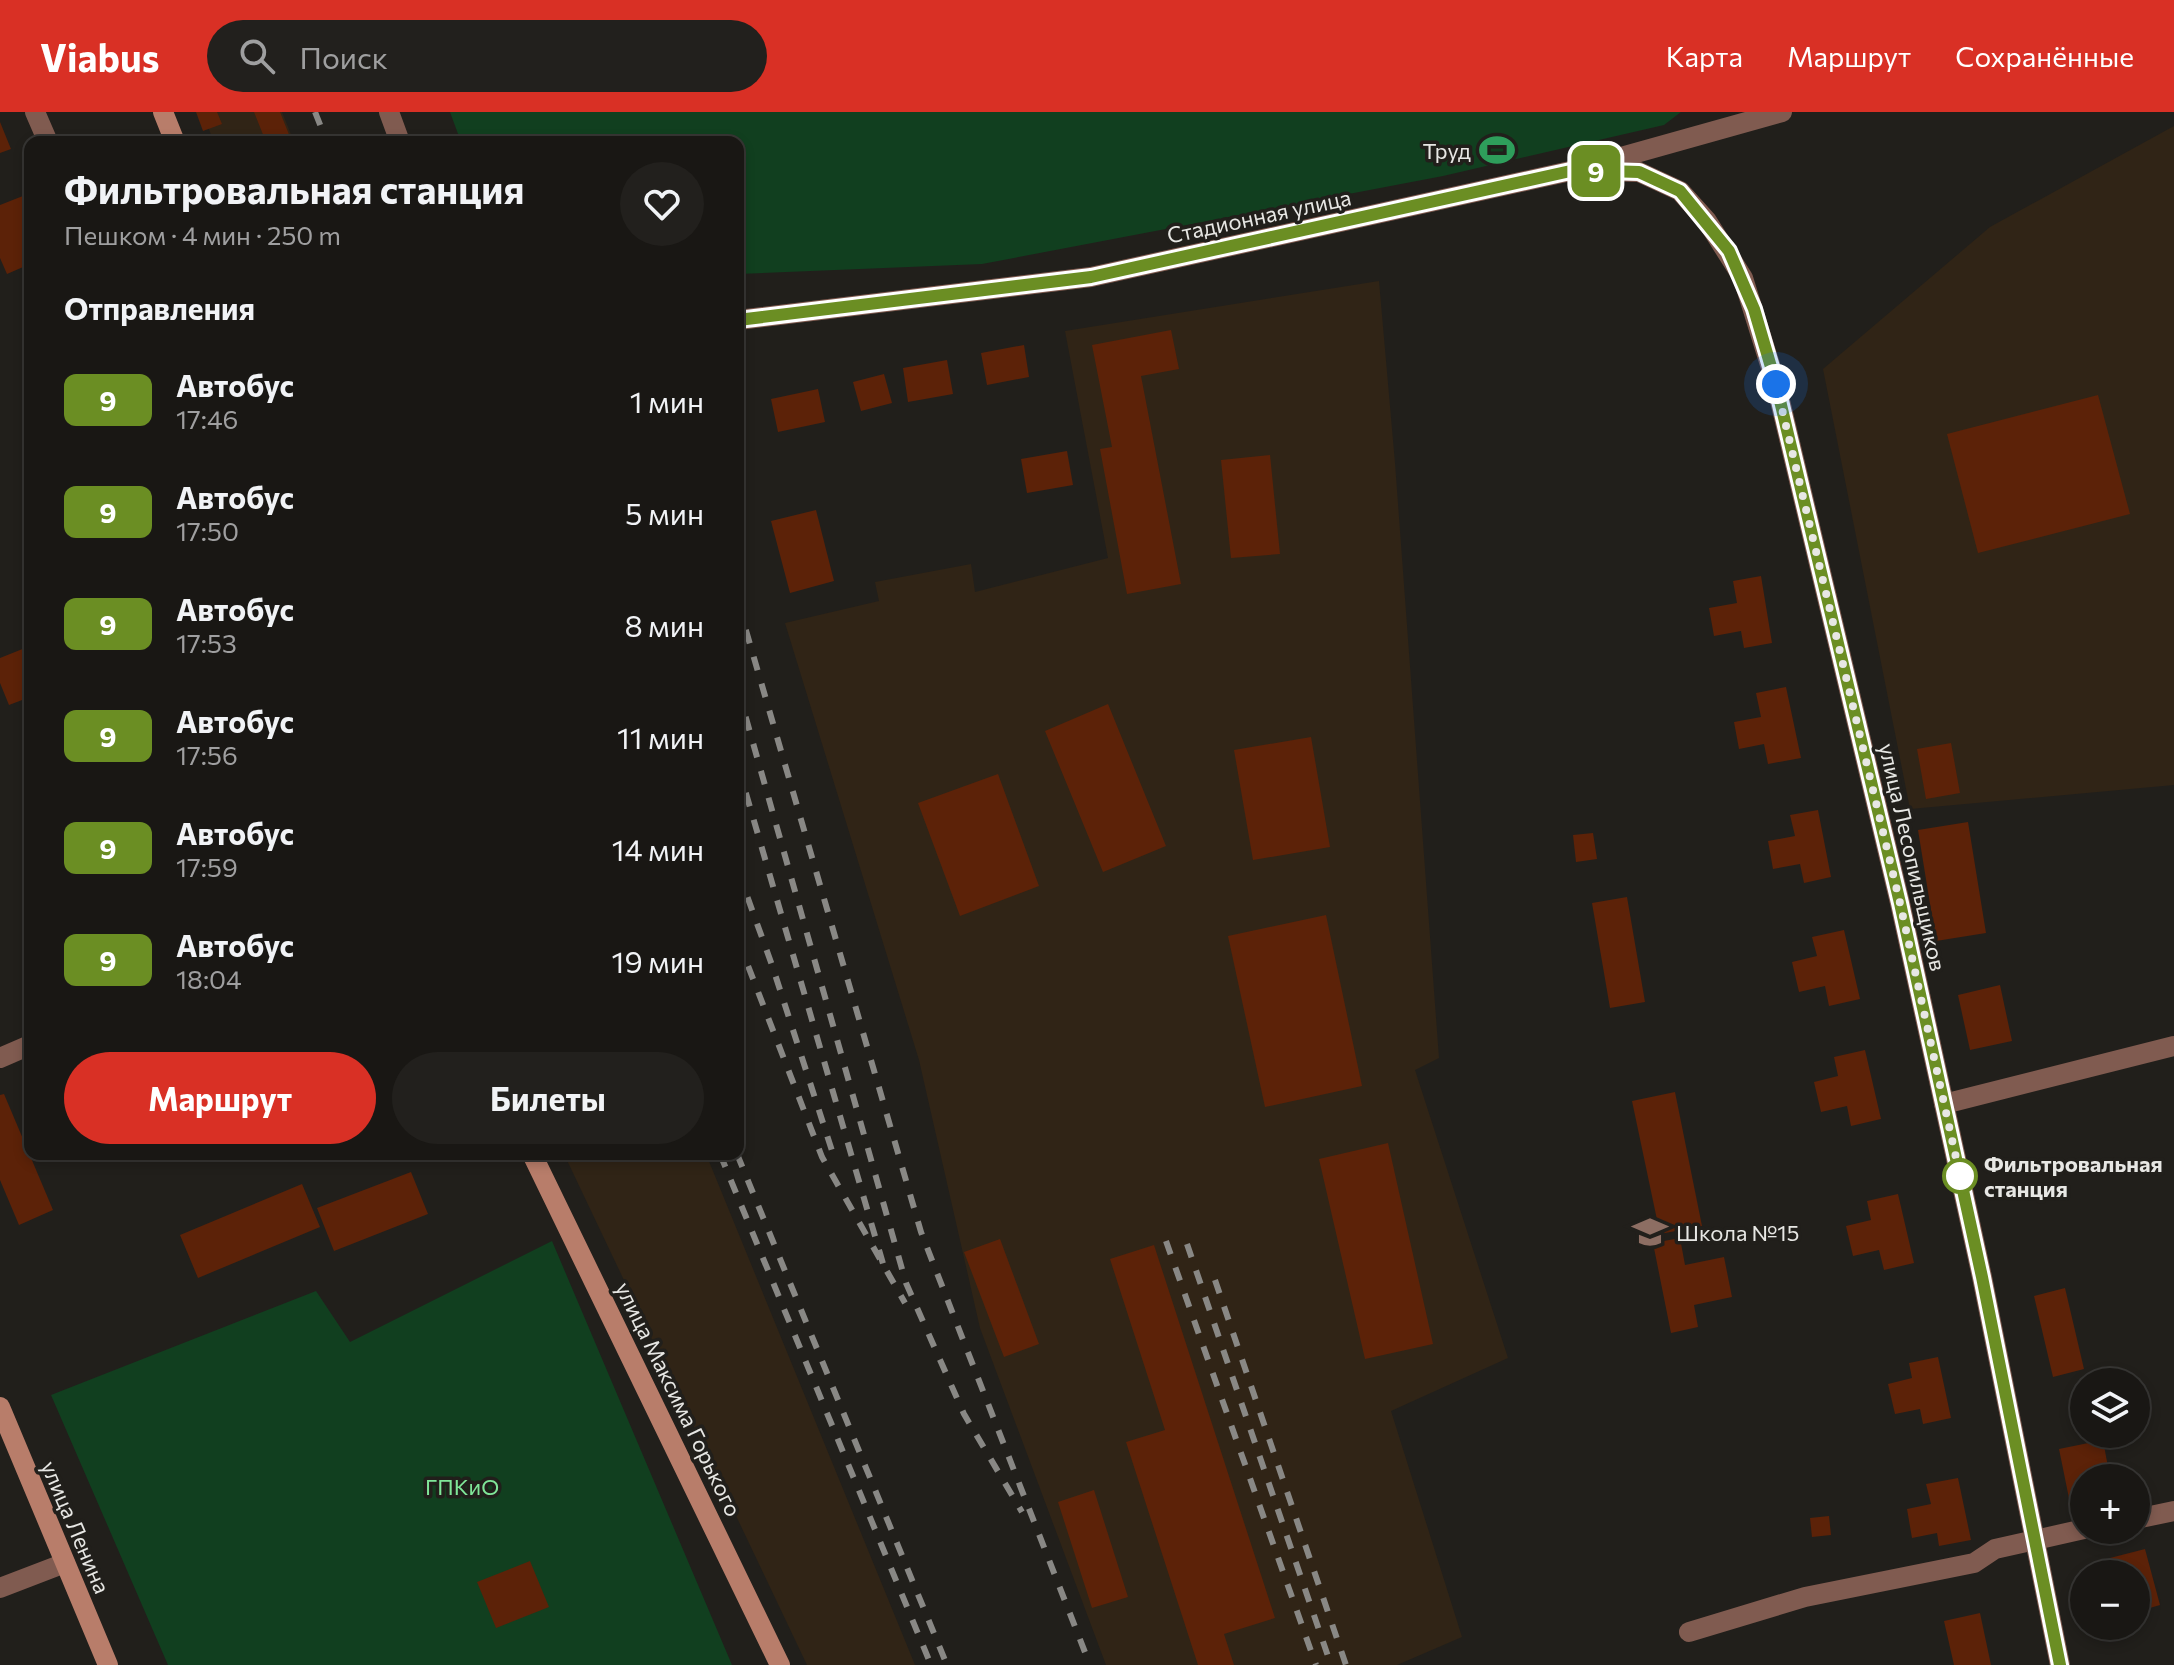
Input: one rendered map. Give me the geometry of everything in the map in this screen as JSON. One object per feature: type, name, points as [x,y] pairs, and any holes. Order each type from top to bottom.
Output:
[{"type":"street","points":[[35,112],[45,136]]},
{"type":"street","points":[[163,112],[173,136]]},
{"type":"street","points":[[389,112],[398,136]]},
{"type":"street","name":"Стадионная улица","points":[[744,319],[1091,277],[1575,170],[1782,112]]},
{"type":"street","name":"улица Лесопильщиков","points":[[1575,170],[1639,172],[1680,191],[1729,251],[1743,278],[1780,400],[1900,903],[2060,1665]]},
{"type":"street","points":[[1944,1104],[2174,1046]]},
{"type":"street","points":[[0,1058],[24,1048]]},
{"type":"street","name":"улица Максима Горького","points":[[535,1160],[780,1665]]},
{"type":"street","name":"улица Ленина","points":[[0,1407],[108,1665]]},
{"type":"street","points":[[2150,1516],[2174,1511]]},
{"type":"street","points":[[1689,1632],[1805,1597],[1974,1563],[1995,1549],[2070,1532]]},
{"type":"street","points":[[0,1588],[65,1563]]},
{"type":"shaded area","points":[[202,112],[282,112],[292,136],[212,136]]},
{"type":"shaded area","points":[[2174,126],[2174,785],[1910,809],[1823,369],[1990,227]]},
{"type":"shaded area","points":[[1379,281],[1439,1058],[1415,1070],[1508,1358],[1391,1411],[1462,1637],[1397,1665],[1106,1665],[980,1328],[919,1060],[785,623],[879,601],[875,582],[971,564],[975,592],[1108,558],[1065,331]]},
{"type":"shaded area","points":[[567,1160],[708,1160],[915,1665],[807,1665]]},
{"type":"green space","points":[[450,112],[1681,112],[1664,125],[1443,176],[982,264],[744,274],[744,136],[459,136]]},
{"type":"green space","name":"ГПКиО","points":[[552,1241],[732,1665],[168,1665],[51,1395],[316,1291],[350,1342]]},
{"type":"building","points":[[196,112],[217,112],[222,124],[203,131]]},
{"type":"building","points":[[254,112],[280,112],[290,136],[264,136]]},
{"type":"building","points":[[0,122],[11,149],[0,153]]},
{"type":"building","points":[[24,196],[24,267],[7,274],[0,258],[0,205]]},
{"type":"building","points":[[1171,330],[1179,369],[1141,376],[1181,584],[1127,594],[1100,449],[1112,447],[1092,345]]},
{"type":"building","points":[[1024,345],[1029,377],[987,385],[981,353]]},
{"type":"building","points":[[947,360],[953,394],[908,402],[903,368]]},
{"type":"building","points":[[884,374],[892,403],[861,411],[853,382]]},
{"type":"building","points":[[818,389],[825,422],[778,432],[771,399]]},
{"type":"building","points":[[2098,395],[2130,514],[1978,553],[1947,434]]},
{"type":"building","points":[[1067,451],[1073,485],[1027,493],[1021,459]]},
{"type":"building","points":[[1270,455],[1280,554],[1231,558],[1221,460]]},
{"type":"building","points":[[816,510],[834,581],[790,593],[771,521]]},
{"type":"building","points":[[1761,576],[1772,643],[1744,648],[1741,631],[1714,636],[1709,608],[1737,603],[1733,581]]},
{"type":"building","points":[[24,648],[24,699],[9,705],[0,683],[0,658]]},
{"type":"building","points":[[1786,687],[1801,758],[1768,764],[1764,744],[1739,749],[1734,722],[1761,717],[1756,693]]},
{"type":"building","points":[[1108,704],[1166,846],[1103,872],[1045,731]]},
{"type":"building","points":[[1311,737],[1330,847],[1253,860],[1234,750]]},
{"type":"building","points":[[1951,743],[1960,793],[1926,799],[1917,749]]},
{"type":"building","points":[[998,774],[1039,886],[960,916],[918,803]]},
{"type":"building","points":[[1818,810],[1831,877],[1804,883],[1800,864],[1773,869],[1768,841],[1795,836],[1790,815]]},
{"type":"building","points":[[1968,822],[1986,933],[1936,941],[1918,830]]},
{"type":"building","points":[[1593,833],[1597,859],[1576,862],[1573,835]]},
{"type":"building","points":[[1627,897],[1645,1002],[1610,1008],[1592,903]]},
{"type":"building","points":[[1326,915],[1362,1086],[1265,1107],[1228,936]]},
{"type":"building","points":[[1844,930],[1860,999],[1829,1006],[1825,986],[1799,992],[1792,962],[1817,956],[1812,937]]},
{"type":"building","points":[[2000,985],[2012,1041],[1970,1050],[1958,995]]},
{"type":"building","points":[[1865,1050],[1881,1119],[1851,1126],[1847,1106],[1821,1112],[1814,1082],[1838,1076],[1834,1057]]},
{"type":"building","points":[[1675,1092],[1702,1226],[1660,1234],[1632,1101]]},
{"type":"building","points":[[4,1094],[24,1141],[24,1160],[32,1160],[53,1210],[19,1225],[0,1180],[0,1095]]},
{"type":"building","points":[[1388,1143],[1433,1344],[1365,1359],[1319,1159]]},
{"type":"building","points":[[411,1172],[428,1214],[334,1251],[317,1208]]},
{"type":"building","points":[[302,1184],[320,1227],[198,1278],[180,1235]]},
{"type":"building","points":[[1898,1194],[1914,1263],[1884,1270],[1879,1250],[1853,1256],[1846,1226],[1871,1220],[1867,1201]]},
{"type":"building","points":[[1680,1238],[1685,1265],[1724,1257],[1732,1297],[1694,1305],[1698,1327],[1671,1333],[1653,1243]]},
{"type":"building","points":[[1000,1239],[1039,1344],[1004,1357],[964,1252]]},
{"type":"building","points":[[1154,1245],[1275,1618],[1224,1634],[1234,1665],[1198,1665],[1126,1442],[1165,1430],[1110,1259]]},
{"type":"building","points":[[2065,1288],[2084,1368],[2070,1368],[2070,1373],[2053,1377],[2034,1296]]},
{"type":"building","points":[[1938,1357],[1951,1418],[1923,1424],[1920,1409],[1895,1414],[1888,1384],[1912,1378],[1909,1363]]},
{"type":"building","points":[[2104,1448],[2107,1464],[2070,1464],[2070,1503],[2059,1449]]},
{"type":"building","points":[[1958,1478],[1971,1540],[1939,1546],[1937,1533],[1912,1538],[1907,1509],[1931,1504],[1926,1484]]},
{"type":"building","points":[[1094,1490],[1128,1597],[1092,1608],[1058,1502]]},
{"type":"building","points":[[1829,1516],[1831,1535],[1812,1537],[1810,1518]]},
{"type":"building","points":[[2145,1549],[2148,1560],[2110,1560]]},
{"type":"building","points":[[530,1561],[549,1607],[496,1628],[477,1582]]},
{"type":"building","points":[[2150,1568],[2160,1605],[2150,1608]]},
{"type":"building","points":[[1980,1613],[1991,1665],[1954,1665],[1944,1621]]},
{"type":"railway","points":[[315,112],[325,136]]},
{"type":"railway","points":[[744,624],[921,1232],[1090,1665]]},
{"type":"railway","points":[[744,711],[906,1283],[964,1414],[1022,1512]]},
{"type":"railway","points":[[744,787],[884,1267]]},
{"type":"railway","points":[[744,888],[835,1160]]},
{"type":"railway","points":[[744,956],[822,1157],[905,1303]]},
{"type":"railway","points":[[722,1160],[931,1665]]},
{"type":"railway","points":[[739,1160],[947,1665]]},
{"type":"railway","points":[[1166,1241],[1316,1665]]},
{"type":"railway","points":[[1187,1244],[1331,1665]]},
{"type":"railway","points":[[1215,1280],[1346,1665]]},
{"type":"bus line","name":"9","points":[[744,319],[1091,277],[1575,170],[1639,172],[1680,191],[1729,251],[1743,278],[1776,384],[1906,931],[1982,1277],[2060,1665]]},
{"type":"place","name":"Труд","points":[[1497,150]]},
{"type":"place","name":"Фильтровальная станция","points":[[1960,1176]]},
{"type":"place","name":"Школа №15","points":[[1650,1232]]},
{"type":"route","points":[[1776,384],[1900,903],[1960,1176]]}]
